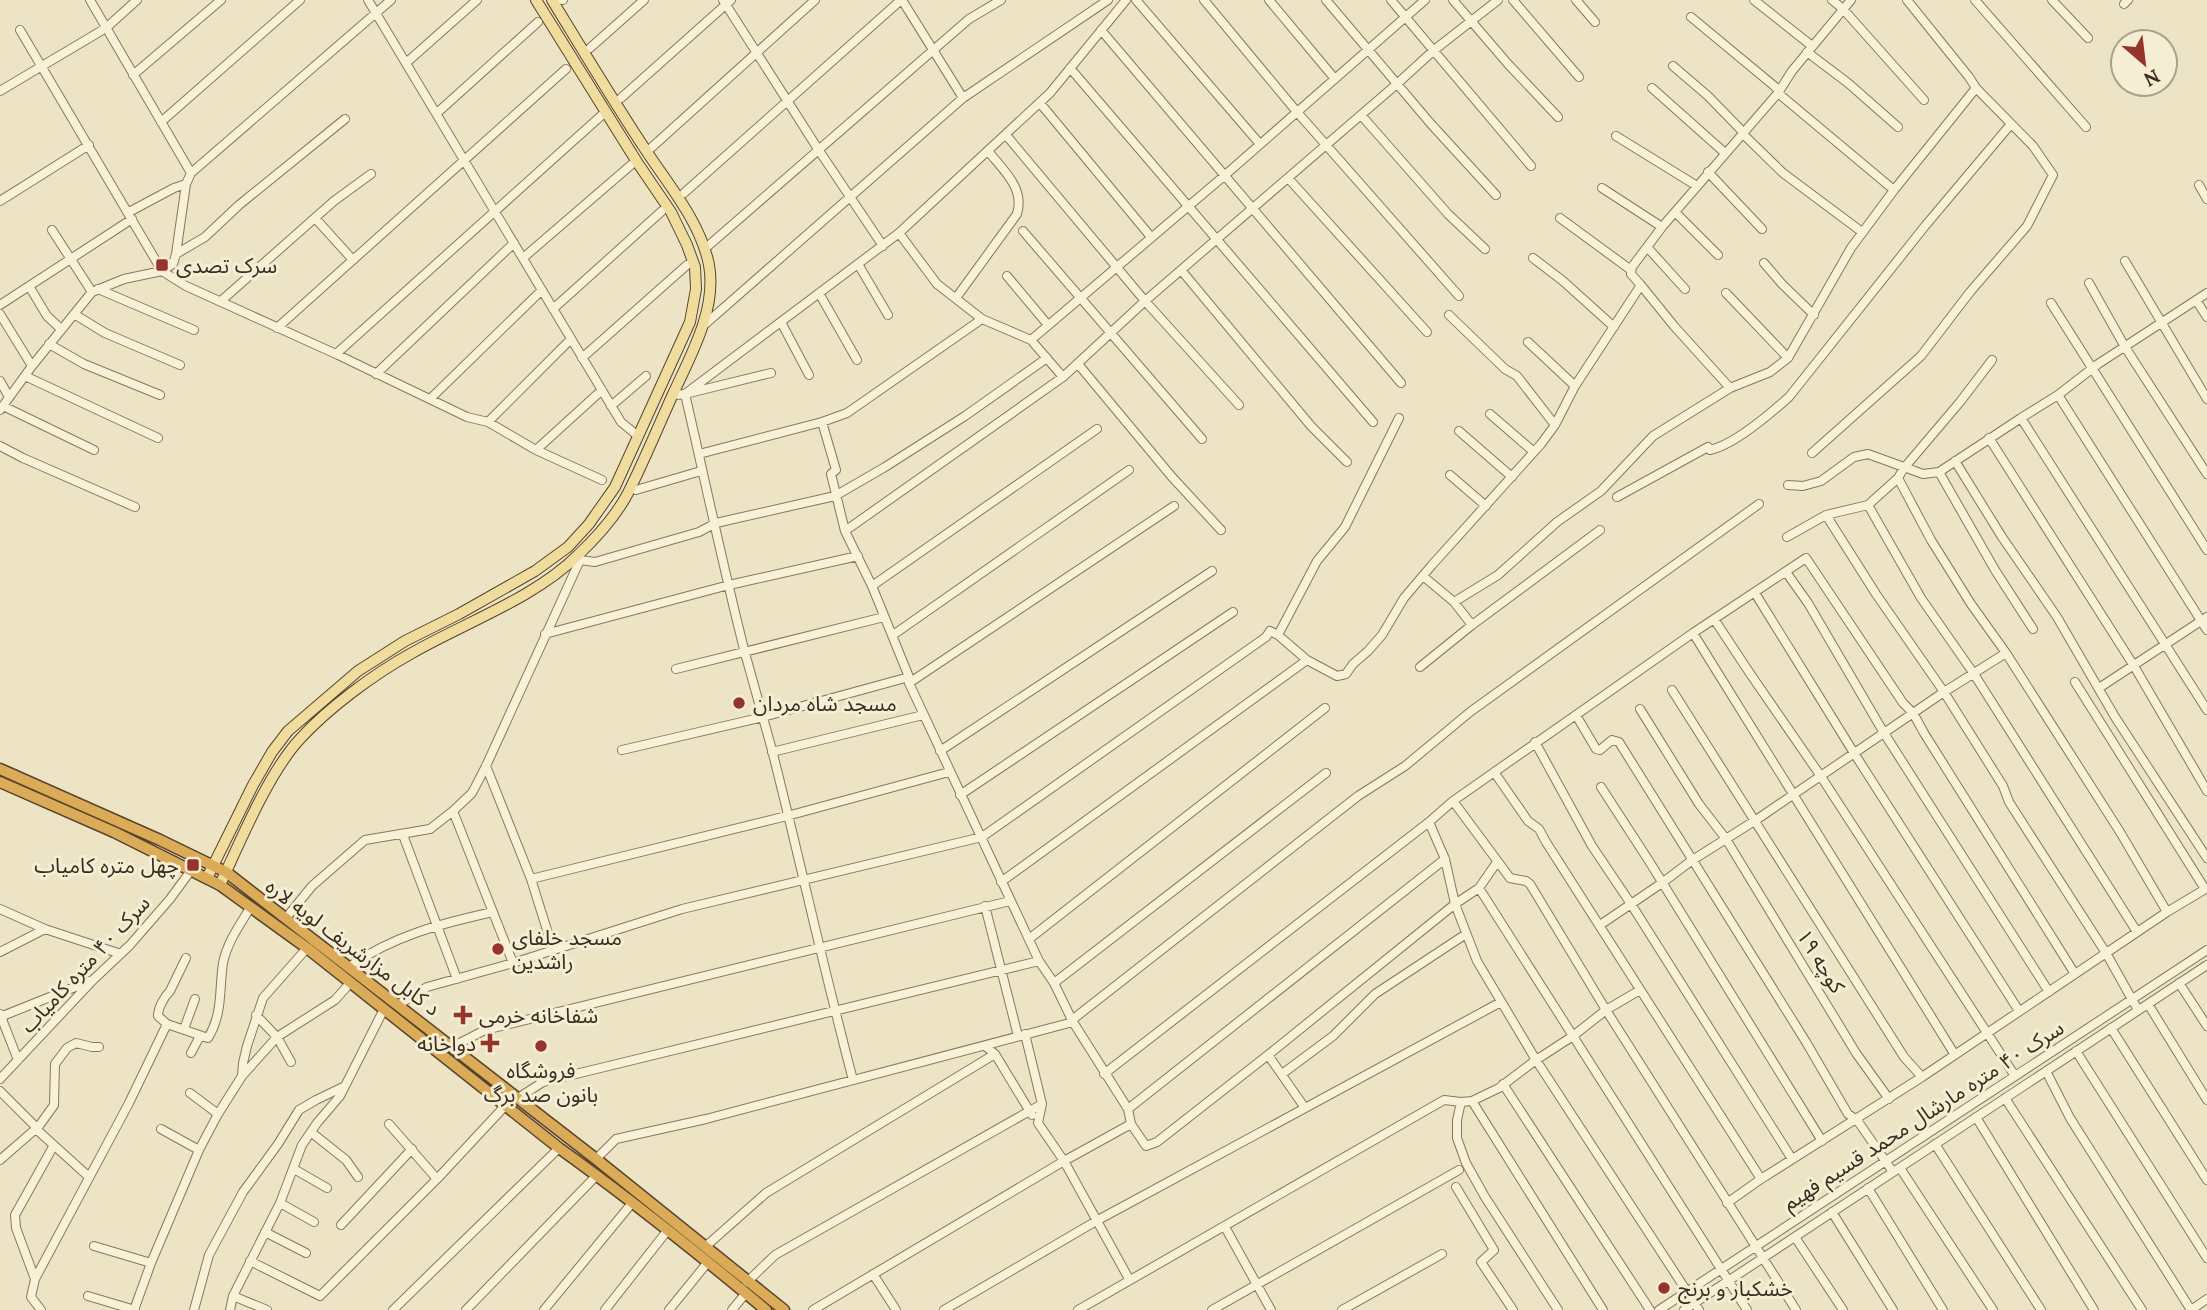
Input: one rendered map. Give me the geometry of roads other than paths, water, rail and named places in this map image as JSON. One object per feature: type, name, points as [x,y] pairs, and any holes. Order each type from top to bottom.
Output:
[{"type":"highway","name":"د کابل مزارشریف لویه لاره","points":[[0,769],[226,872],[705,1247],[747,1287],[766,1310]]},
{"type":"highway","name":"د کابل مزارشریف لویه لاره","points":[[0,782],[114,832],[220,885],[306,948],[559,1149],[597,1175],[708,1262],[784,1310]]},
{"type":"main road","points":[[208,878],[253,785],[288,731],[358,671],[405,641],[516,582],[556,557],[582,532],[615,488],[690,322],[696,289],[695,267],[687,245],[671,212],[536,0]]},
{"type":"main road","points":[[220,885],[284,760],[315,725],[366,682],[400,660],[524,594],[579,559],[627,495],[703,326],[710,290],[709,265],[700,240],[683,205],[552,0]]},
{"type":"main road","points":[[588,84],[599,77]]},
{"type":"street","points":[[90,0],[191,173]]},
{"type":"street","points":[[0,90],[106,28],[136,0]]},
{"type":"street","points":[[134,75],[221,0]]},
{"type":"street","points":[[161,122],[300,0]]},
{"type":"street","points":[[368,0],[611,406],[621,422],[638,436]]},
{"type":"street","points":[[94,450],[2,408],[49,344],[95,290],[124,279],[162,271],[173,264],[186,184],[191,173],[391,0]]},
{"type":"street","points":[[407,63],[477,0]]},
{"type":"street","points":[[590,48],[644,0]]},
{"type":"street","points":[[651,148],[815,0]]},
{"type":"street","points":[[684,193],[901,0],[963,98]]},
{"type":"street","points":[[708,246],[969,19],[1001,0]]},
{"type":"street","points":[[703,326],[963,98],[1108,0]]},
{"type":"street","points":[[685,394],[899,233],[1040,103],[1126,0]]},
{"type":"street","points":[[1136,0],[1259,143]]},
{"type":"street","points":[[1204,0],[1326,145],[1459,296]]},
{"type":"street","points":[[1269,0],[1335,79]]},
{"type":"street","points":[[1326,0],[1431,124],[1496,195]]},
{"type":"street","points":[[1391,0],[1531,166]]},
{"type":"street","points":[[1031,340],[1425,0]]},
{"type":"street","points":[[1453,0],[1558,117]]},
{"type":"street","points":[[845,531],[1063,377],[1145,301],[1433,51],[1498,0]]},
{"type":"street","points":[[1513,0],[1579,77]]},
{"type":"street","points":[[1576,0],[1595,22]]},
{"type":"street","points":[[1754,0],[1898,127]]},
{"type":"street","points":[[1832,0],[1924,100]]},
{"type":"street","points":[[1630,270],[1662,227],[1779,92],[1809,49],[1851,0]]},
{"type":"street","points":[[1812,453],[1921,356],[1970,292],[2027,226],[2053,175],[2033,146],[1976,88],[1908,0]]},
{"type":"street","points":[[1975,0],[2086,127]]},
{"type":"street","points":[[2052,0],[2088,38]]},
{"type":"street","points":[[621,98],[727,2],[787,101],[883,246]]},
{"type":"street","points":[[1692,17],[1894,190]]},
{"type":"street","points":[[437,113],[538,22]]},
{"type":"street","points":[[20,30],[162,271],[186,286],[467,417],[488,422],[536,450],[602,480]]},
{"type":"street","points":[[1101,30],[1401,383]]},
{"type":"street","points":[[1673,66],[1708,96],[1783,173],[1862,232]]},
{"type":"street","points":[[1070,68],[1373,422]]},
{"type":"street","points":[[277,328],[566,69]]},
{"type":"street","points":[[1652,88],[1725,153]]},
{"type":"street","points":[[1454,602],[1498,575],[1557,522],[1601,491],[1653,436],[1730,388],[1770,372],[1788,358],[1862,232],[1976,88]]},
{"type":"street","points":[[1040,103],[1151,237]]},
{"type":"street","points":[[336,354],[602,115]]},
{"type":"street","points":[[1361,115],[1448,214],[1485,249]]},
{"type":"street","points":[[176,254],[205,237],[239,205],[345,119]]},
{"type":"street","points":[[1617,497],[1708,447],[1710,450],[1715,449],[1734,439],[1767,418],[1789,397],[1925,226],[2011,124]]},
{"type":"street","points":[[1006,135],[1145,301],[1239,405]]},
{"type":"street","points":[[1616,136],[1696,187]]},
{"type":"street","points":[[0,201],[89,145]]},
{"type":"street","points":[[956,298],[1017,214],[1020,203],[1019,193],[1013,182],[988,151]]},
{"type":"street","points":[[523,258],[631,166]]},
{"type":"street","points":[[1708,173],[1762,229]]},
{"type":"street","points":[[221,301],[315,218],[371,174]]},
{"type":"street","points":[[1288,178],[1427,332]]},
{"type":"street","points":[[0,305],[71,259],[130,215],[174,188],[186,184]]},
{"type":"street","points":[[2199,185],[2207,199]]},
{"type":"street","points":[[1602,188],[1662,227]]},
{"type":"street","points":[[553,309],[662,211]]},
{"type":"street","points":[[1675,212],[1718,255]]},
{"type":"street","points":[[315,218],[353,260]]},
{"type":"street","points":[[1560,218],[1630,270],[1674,326],[1730,388]]},
{"type":"street","points":[[52,230],[95,290],[194,330]]},
{"type":"street","points":[[1023,231],[1202,439]]},
{"type":"street","points":[[899,233],[937,284],[982,319],[1031,340],[1063,377]]},
{"type":"street","points":[[376,374],[514,243]]},
{"type":"street","points":[[1647,247],[1685,289]]},
{"type":"street","points":[[1533,258],[1614,327]]},
{"type":"street","points":[[2125,261],[2207,399]]},
{"type":"street","points":[[1764,263],[1814,316]]},
{"type":"street","points":[[858,264],[888,315]]},
{"type":"street","points":[[582,358],[687,265]]},
{"type":"street","points":[[1181,270],[1311,426],[1347,462]]},
{"type":"street","points":[[1007,276],[1048,325]]},
{"type":"street","points":[[2089,283],[2126,347],[2207,474]]},
{"type":"street","points":[[398,1005],[427,987],[513,963],[682,909],[982,837],[1266,637],[1270,631],[1307,660],[1337,676],[1346,674],[1382,635],[1404,598],[1555,425],[1575,386],[1636,295],[1640,284]]},
{"type":"street","points":[[29,286],[47,316],[61,329]]},
{"type":"street","points":[[430,399],[542,290]]},
{"type":"street","points":[[820,293],[857,360]]},
{"type":"street","points":[[1726,293],[1788,358]]},
{"type":"street","points":[[1788,485],[1803,486],[1821,481],[1854,457],[1868,454],[1923,474],[1939,472],[2207,293]]},
{"type":"street","points":[[2196,300],[2207,317]]},
{"type":"street","points":[[2051,303],[2207,550]]},
{"type":"street","points":[[0,314],[32,366]]},
{"type":"street","points":[[74,314],[105,333],[180,365]]},
{"type":"street","points":[[1448,315],[1505,369],[1517,376],[1555,425]]},
{"type":"street","points":[[699,454],[847,413],[982,319]]},
{"type":"street","points":[[780,322],[809,375]]},
{"type":"street","points":[[488,422],[571,339]]},
{"type":"street","points":[[1528,342],[1575,386]]},
{"type":"street","points":[[49,344],[84,364],[160,395]]},
{"type":"street","points":[[286,918],[312,886],[365,840],[430,829],[472,793],[579,559],[595,562],[699,533],[716,523],[835,496],[965,416],[1047,358]]},
{"type":"street","points":[[1787,537],[1826,515],[1868,505],[1898,478],[1992,360]]},
{"type":"street","points":[[1078,364],[1172,477],[1221,530]]},
{"type":"street","points":[[672,395],[771,373]]},
{"type":"street","points":[[25,376],[158,438]]},
{"type":"street","points":[[611,406],[646,376]]},
{"type":"street","points":[[0,381],[9,397]]},
{"type":"street","points":[[536,450],[602,390]]},
{"type":"street","points":[[685,394],[745,651],[853,1080]]},
{"type":"street","points":[[2058,395],[2204,619],[2207,630]]},
{"type":"street","points":[[1490,414],[1534,452]]},
{"type":"street","points":[[1278,635],[1317,561],[1345,527],[1399,418]]},
{"type":"street","points":[[2021,418],[2207,710]]},
{"type":"street","points":[[822,422],[836,470],[831,474],[845,531],[893,635],[923,715],[1039,961],[1054,983],[1072,1021],[1128,1109],[1131,1124],[1146,1146],[1157,1142],[1455,904],[1479,888],[1497,862]]},
{"type":"street","points":[[872,586],[1097,429]]},
{"type":"street","points":[[1459,431],[1512,477]]},
{"type":"street","points":[[1989,439],[2134,666],[2207,791]]},
{"type":"street","points":[[0,446],[135,507]]},
{"type":"street","points":[[1955,461],[2002,537],[2057,617],[2115,717],[2207,858]]},
{"type":"street","points":[[893,635],[1129,470]]},
{"type":"street","points":[[636,490],[701,471]]},
{"type":"street","points":[[1939,472],[1995,570],[2033,629]]},
{"type":"street","points":[[1450,475],[1486,506]]},
{"type":"street","points":[[1898,478],[1944,561],[2120,832],[2167,912]]},
{"type":"street","points":[[596,1159],[617,1139],[706,1119],[1072,1021],[1358,796],[1405,766],[1470,712],[1759,505]]},
{"type":"street","points":[[1868,505],[1921,598],[1974,674],[2137,932]]},
{"type":"street","points":[[622,750],[909,680],[1174,506]]},
{"type":"street","points":[[1826,515],[1944,692],[2003,786],[2009,802],[2106,953],[2138,1010]]},
{"type":"street","points":[[1420,667],[1600,530]]},
{"type":"street","points":[[545,634],[729,585],[858,556]]},
{"type":"street","points":[[1104,1074],[1453,801],[1693,633],[1806,558],[1903,703],[1913,713],[2076,974]]},
{"type":"street","points":[[940,751],[1212,571]]},
{"type":"street","points":[[1786,572],[1808,603],[1884,733],[2049,992]]},
{"type":"street","points":[[1423,576],[1454,602],[1472,625]]},
{"type":"street","points":[[1755,593],[1853,753],[2019,1012]]},
{"type":"street","points":[[960,795],[1233,612]]},
{"type":"street","points":[[676,669],[884,617]]},
{"type":"street","points":[[1714,619],[1821,775],[2015,1076]]},
{"type":"street","points":[[2099,688],[2204,619]]},
{"type":"street","points":[[1693,633],[1955,1055]]},
{"type":"street","points":[[1600,925],[1691,861],[2006,653]]},
{"type":"street","points":[[1001,882],[1307,660]]},
{"type":"street","points":[[1727,1203],[1791,1159],[1889,1099],[2206,888],[2076,682]]},
{"type":"street","points":[[1672,690],[1904,1057],[1922,1077]]},
{"type":"street","points":[[1029,939],[1325,708]]},
{"type":"street","name":"کوچه ۱۹","points":[[1640,709],[1699,804],[1726,839],[1856,1053],[1889,1099]]},
{"type":"street","points":[[772,751],[923,715]]},
{"type":"street","points":[[1576,715],[1596,749],[1600,750],[1612,740],[1619,742],[1848,1114],[1857,1120],[1885,1161],[1896,1170],[1993,1310]]},
{"type":"street","points":[[1535,742],[1592,846],[1791,1159]]},
{"type":"street","points":[[486,766],[531,879],[553,949]]},
{"type":"street","points":[[531,879],[787,816],[949,772]]},
{"type":"street","points":[[1494,772],[1528,821],[1539,829],[1761,1179]]},
{"type":"street","points":[[1054,983],[1326,774]]},
{"type":"street","points":[[1601,788],[1822,1141]]},
{"type":"street","points":[[1453,801],[1510,878],[1530,884],[1606,1010],[1796,1310]]},
{"type":"street","points":[[453,811],[513,963]]},
{"type":"street","points":[[1429,822],[1445,859],[1455,904],[1478,961],[1536,1060],[1697,1306]]},
{"type":"street","points":[[403,835],[457,979]]},
{"type":"street","points":[[1128,1109],[1445,859]]},
{"type":"street","name":"سرک ۴۰ متره کامیاب","points":[[0,1079],[121,954],[170,899],[192,869]]},
{"type":"street","points":[[1479,888],[1748,1310]]},
{"type":"street","points":[[452,1047],[485,1030],[1010,901]]},
{"type":"street","points":[[985,906],[1042,1104],[1038,1123]]},
{"type":"street","points":[[186,958],[158,1011],[158,1016],[167,1024],[206,1039],[210,1037],[218,1016],[223,964],[230,942],[250,908]]},
{"type":"street","points":[[0,909],[45,929],[121,954]]},
{"type":"street","points":[[349,967],[366,954],[436,924],[493,912]]},
{"type":"street","points":[[0,951],[45,929]]},
{"type":"street","points":[[1282,1074],[1333,1036],[1375,994],[1466,934]]},
{"type":"street","points":[[242,1076],[243,1063],[263,998],[306,948]]},
{"type":"street","name":"سرک ۴۰ متره مارشال محمد قسیم فهیم","points":[[1659,1310],[2207,950]]},
{"type":"street","points":[[518,1098],[543,1082],[1039,961]]},
{"type":"street","name":"سرک ۴۰ متره مارشال محمد قسیم فهیم","points":[[1684,1310],[1697,1306],[1730,1280],[2207,965]]},
{"type":"street","points":[[18,1060],[0,1016],[93,980]]},
{"type":"street","points":[[88,1296],[134,1310],[199,1150],[242,1076],[277,1037],[335,1000],[350,983]]},
{"type":"street","points":[[2179,983],[2207,1026]]},
{"type":"street","points":[[1084,1308],[1129,1279],[1226,1227],[1444,1100],[1472,1101],[1499,1088],[1606,1010],[1640,990]]},
{"type":"street","points":[[184,1029],[195,999]]},
{"type":"street","points":[[944,1310],[1098,1220],[1501,1002]]},
{"type":"street","points":[[2148,1004],[2207,1100]]},
{"type":"street","points":[[230,1310],[233,1296],[280,1203],[302,1145],[340,1096],[384,1009]]},
{"type":"street","points":[[256,1015],[277,1037],[290,1062]]},
{"type":"street","points":[[41,1310],[31,1297],[34,1279],[129,1102],[167,1024]]},
{"type":"street","points":[[2111,1028],[2207,1180]]},
{"type":"street","points":[[191,1054],[200,1036]]},
{"type":"street","points":[[0,1160],[36,1129],[54,1105],[55,1064],[67,1048],[76,1043],[99,1046]]},
{"type":"street","points":[[985,1046],[995,1054],[1029,1111],[1064,1161],[1129,1279]]},
{"type":"street","points":[[2076,1051],[2207,1258]]},
{"type":"street","points":[[705,1247],[766,1194],[995,1054]]},
{"type":"street","points":[[1268,1055],[1305,1108]]},
{"type":"street","points":[[2046,1071],[2070,1118],[2191,1310],[2207,1299]]},
{"type":"street","points":[[1503,1084],[1650,1310]]},
{"type":"street","points":[[194,1310],[209,1255],[243,1192],[299,1110],[343,1087]]},
{"type":"street","points":[[0,1091],[36,1129],[89,1177]]},
{"type":"street","points":[[190,1093],[218,1114]]},
{"type":"street","points":[[2005,1098],[2142,1310]]},
{"type":"street","points":[[1472,1101],[1603,1310]]},
{"type":"street","points":[[1461,1102],[1457,1138],[1466,1163],[1558,1310]]},
{"type":"street","points":[[732,1310],[747,1287],[775,1255],[1042,1104]]},
{"type":"street","points":[[250,1262],[320,1296],[437,1179],[505,1106]]},
{"type":"street","points":[[1976,1117],[2094,1310]]},
{"type":"street","points":[[389,1124],[437,1179]]},
{"type":"street","points":[[813,1310],[1131,1124]]},
{"type":"street","points":[[161,1129],[199,1150]]},
{"type":"street","points":[[312,1133],[347,1160],[358,1177]]},
{"type":"street","points":[[1935,1144],[2041,1310]]},
{"type":"street","points":[[34,1279],[16,1228],[15,1215],[54,1145]]},
{"type":"street","points":[[393,1310],[559,1149]]},
{"type":"street","points":[[341,1225],[412,1150]]},
{"type":"street","points":[[294,1168],[327,1188]]},
{"type":"street","points":[[1212,1310],[1460,1170]]},
{"type":"street","points":[[466,1310],[597,1175]]},
{"type":"street","points":[[1457,1187],[1494,1250],[1481,1262],[1513,1310]]},
{"type":"street","points":[[1868,1188],[1943,1310]]},
{"type":"street","points":[[280,1203],[314,1222]]},
{"type":"street","points":[[544,1310],[632,1203]]},
{"type":"street","points":[[1832,1212],[1893,1310]]},
{"type":"street","points":[[1226,1227],[1271,1310]]},
{"type":"street","points":[[605,1310],[667,1231]]},
{"type":"street","points":[[265,1232],[306,1253]]},
{"type":"street","points":[[1795,1237],[1843,1310]]},
{"type":"street","points":[[94,1246],[151,1263]]},
{"type":"street","points":[[1342,1310],[1442,1254]]},
{"type":"street","points":[[669,1310],[708,1262]]},
{"type":"street","points":[[873,1274],[896,1310]]},
{"type":"street","points":[[233,1296],[267,1310]]},
{"type":"place","name":"سرک تصدی","points":[[162,265]]},
{"type":"place","name":"مسجد شاه مردان","points":[[739,703]]},
{"type":"place","name":"چهل متره کامیاب","points":[[193,865]]},
{"type":"place","name":"مسجد خلفای راشدین","points":[[498,949]]},
{"type":"place","name":"شفاخانه خرمی","points":[[463,1015]]},
{"type":"place","name":"دواخانه","points":[[490,1043]]},
{"type":"place","name":"فروشگاه بانون صد برگ","points":[[541,1046]]},
{"type":"place","name":"خشکبار و برنج","points":[[1664,1288]]}]
